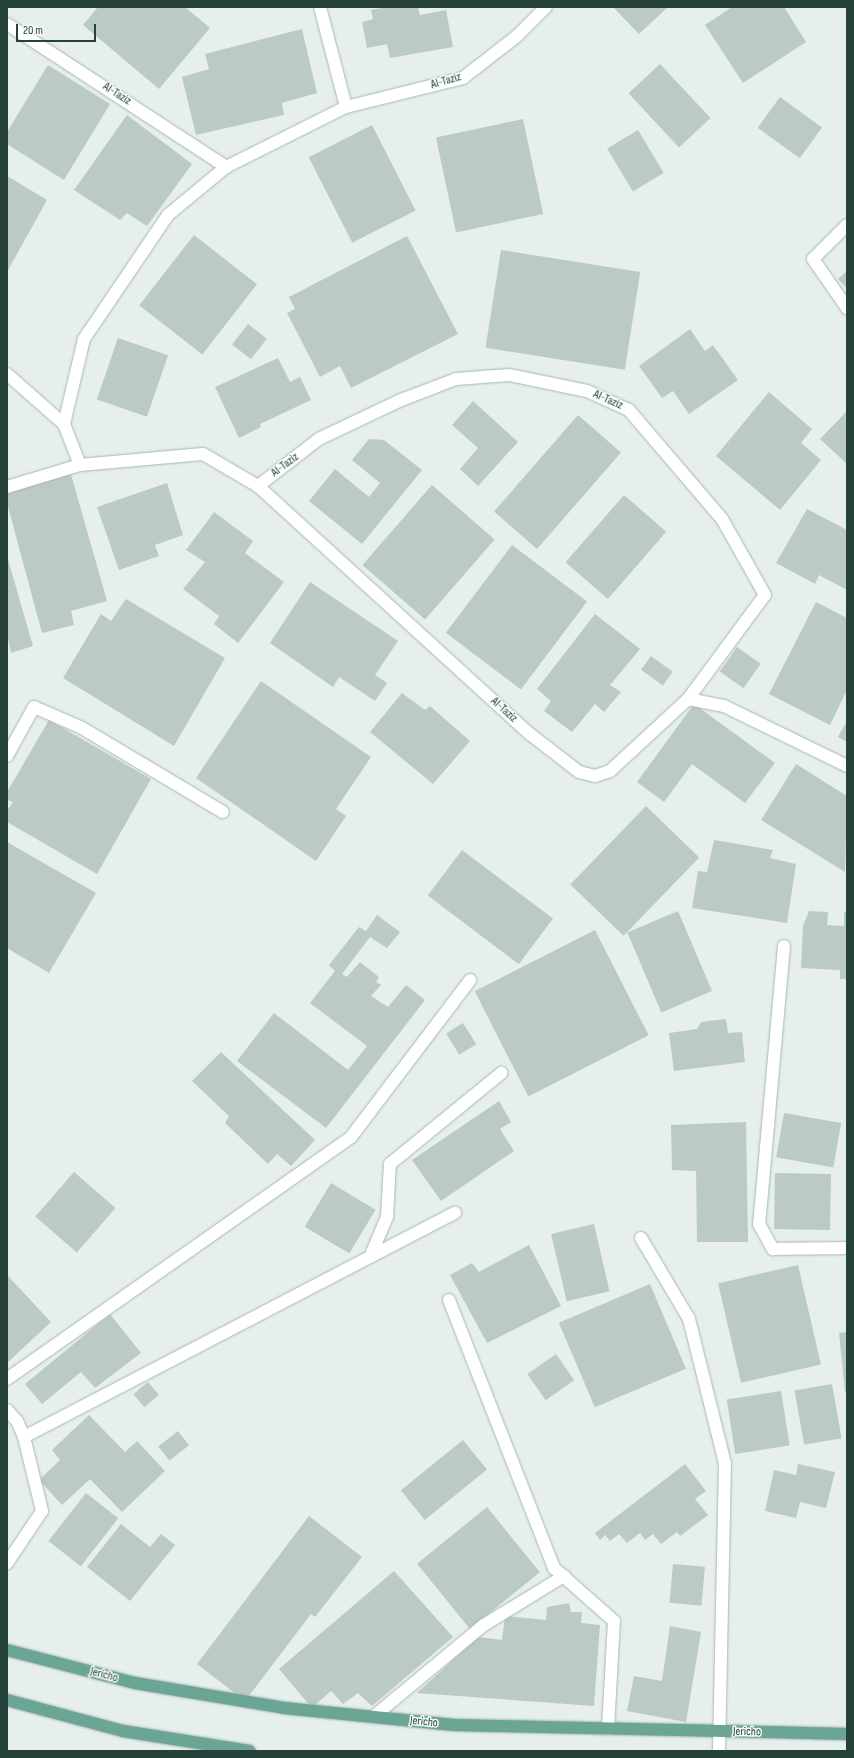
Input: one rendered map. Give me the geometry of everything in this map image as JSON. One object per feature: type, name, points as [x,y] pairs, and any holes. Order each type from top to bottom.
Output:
[{"type":"main road","name":"Jericho","points":[[7,1650],[135,1683],[284,1708],[372,1717],[454,1725],[847,1734]]},
{"type":"main road","points":[[7,1700],[123,1731],[249,1751]]},
{"type":"street","points":[[320,7],[346,108]]},
{"type":"street","name":"Al-Taziz","points":[[64,424],[84,339],[168,215],[226,167],[346,108],[463,78],[517,36],[546,7]]},
{"type":"street","name":"Al-Taziz","points":[[7,24],[226,167]]},
{"type":"street","points":[[847,225],[813,259],[847,308]]},
{"type":"street","points":[[7,374],[64,424],[80,465]]},
{"type":"street","name":"Al-Taziz","points":[[7,487],[80,465],[203,454],[258,486],[530,734],[579,772],[595,776],[610,771],[688,699],[765,595],[722,519],[629,410],[587,391],[509,375],[456,379],[401,400],[319,439],[258,486]]},
{"type":"street","points":[[688,699],[724,706],[847,766]]},
{"type":"street","points":[[7,756],[34,708],[82,728],[223,812]]},
{"type":"street","points":[[784,946],[759,1224],[773,1249],[847,1248]]},
{"type":"street","points":[[7,1379],[351,1137],[470,980]]},
{"type":"street","points":[[370,1257],[387,1217],[390,1164],[501,1073]]},
{"type":"street","points":[[24,1437],[455,1213]]},
{"type":"street","points":[[642,1238],[689,1319],[725,1463],[718,1731],[719,1751]]},
{"type":"street","points":[[449,1300],[554,1568],[614,1620],[608,1729]]},
{"type":"street","points":[[7,1410],[17,1421],[24,1437],[42,1512],[7,1563]]},
{"type":"street","points":[[372,1717],[484,1625],[564,1576]]},
{"type":"building","points":[[98,7],[185,7],[210,28],[159,89],[83,25]]},
{"type":"building","points":[[388,7],[418,7],[420,15],[446,10],[453,47],[390,58],[387,44],[367,48],[362,22],[373,19],[371,10]]},
{"type":"building","points":[[613,7],[668,7],[639,34]]},
{"type":"building","points":[[732,7],[784,7],[806,42],[743,83],[705,25]]},
{"type":"building","points":[[302,29],[317,93],[282,103],[284,115],[196,135],[182,77],[209,69],[205,54]]},
{"type":"building","points":[[660,64],[710,118],[679,147],[629,93]]},
{"type":"building","points":[[48,65],[110,104],[64,180],[7,144],[7,132]]},
{"type":"building","points":[[780,97],[822,128],[800,158],[758,128]]},
{"type":"building","points":[[127,115],[192,164],[147,226],[127,213],[120,220],[74,190]]},
{"type":"building","points":[[523,119],[543,214],[456,232],[436,138]]},
{"type":"building","points":[[372,125],[416,211],[352,243],[309,157]]},
{"type":"building","points":[[638,130],[664,173],[633,191],[607,149]]},
{"type":"building","points":[[7,176],[47,200],[7,272]]},
{"type":"building","points":[[194,235],[257,284],[202,354],[139,305]]},
{"type":"building","points":[[407,236],[458,334],[351,388],[340,366],[320,377],[287,313],[295,309],[289,297]]},
{"type":"building","points":[[501,250],[640,272],[625,370],[486,348]]},
{"type":"building","points":[[847,271],[847,288],[838,279]]},
{"type":"building","points":[[248,324],[267,339],[251,359],[232,344]]},
{"type":"building","points":[[690,329],[705,351],[713,345],[738,380],[689,414],[673,391],[662,398],[639,366]]},
{"type":"building","points":[[118,338],[168,355],[147,417],[97,399]]},
{"type":"building","points":[[278,358],[290,382],[300,377],[311,400],[260,424],[261,427],[239,438],[215,387]]},
{"type":"building","points":[[769,392],[812,429],[801,443],[821,460],[780,510],[716,456]]},
{"type":"building","points":[[473,401],[518,442],[478,486],[460,469],[478,448],[452,425]]},
{"type":"building","points":[[847,411],[847,464],[820,439]]},
{"type":"building","points":[[578,415],[621,452],[537,549],[494,512]]},
{"type":"building","points":[[369,439],[384,440],[422,470],[362,544],[309,501],[335,469],[369,497],[380,483],[352,460]]},
{"type":"building","points":[[70,471],[107,601],[71,611],[74,625],[42,633],[7,503],[7,489]]},
{"type":"building","points":[[167,483],[183,535],[155,545],[159,556],[119,570],[97,507]]},
{"type":"building","points":[[432,485],[495,539],[425,619],[362,565]]},
{"type":"building","points":[[624,495],[666,532],[608,599],[566,562]]},
{"type":"building","points":[[807,509],[847,530],[847,590],[819,575],[815,584],[776,563]]},
{"type":"building","points":[[214,512],[253,541],[245,553],[284,582],[238,643],[214,624],[219,616],[183,589],[205,562],[186,550]]},
{"type":"building","points":[[512,545],[587,602],[521,689],[446,633]]},
{"type":"building","points":[[7,556],[33,646],[11,653],[7,633]]},
{"type":"building","points":[[310,582],[398,641],[375,675],[387,683],[375,701],[339,677],[333,687],[270,643]]},
{"type":"building","points":[[126,599],[225,658],[174,746],[63,678],[101,614],[111,621]]},
{"type":"building","points":[[816,602],[847,618],[847,690],[830,725],[769,694]]},
{"type":"building","points":[[595,614],[640,649],[610,685],[621,692],[604,712],[595,704],[572,732],[544,711],[551,701],[537,689]]},
{"type":"building","points":[[737,647],[761,664],[744,688],[720,672]]},
{"type":"building","points":[[651,656],[673,672],[663,686],[641,670]]},
{"type":"building","points":[[261,681],[371,757],[336,809],[346,816],[316,861],[196,778]]},
{"type":"building","points":[[402,693],[425,710],[430,706],[470,741],[433,784],[370,732]]},
{"type":"building","points":[[694,704],[775,763],[745,803],[692,764],[664,802],[637,782]]},
{"type":"building","points":[[49,720],[151,779],[97,874],[7,822],[7,811],[13,802],[7,800],[7,792]]},
{"type":"building","points":[[847,721],[847,742],[838,737]]},
{"type":"building","points":[[796,764],[847,796],[845,872],[761,820]]},
{"type":"building","points":[[646,806],[699,857],[624,936],[570,884]]},
{"type":"building","points":[[714,840],[773,850],[770,858],[796,864],[787,923],[692,908],[698,871],[707,872]]},
{"type":"building","points":[[7,842],[96,893],[49,973],[7,948]]},
{"type":"building","points":[[462,850],[553,919],[519,964],[428,896]]},
{"type":"building","points":[[678,911],[712,991],[661,1013],[627,932]]},
{"type":"building","points":[[809,911],[828,912],[827,925],[844,926],[844,912],[847,912],[847,979],[840,979],[840,970],[801,968],[803,926]]},
{"type":"building","points":[[377,915],[400,932],[387,948],[370,937],[342,974],[347,977],[360,962],[379,977],[376,982],[381,985],[371,996],[388,1007],[406,985],[425,1000],[326,1128],[237,1061],[274,1013],[348,1070],[367,1046],[310,1003],[335,971],[329,965],[359,927],[366,931]]},
{"type":"building","points":[[595,930],[649,1035],[528,1096],[475,991]]},
{"type":"building","points":[[726,1019],[728,1033],[742,1032],[745,1062],[674,1071],[669,1033],[697,1029],[701,1022]]},
{"type":"building","points":[[463,1023],[476,1044],[459,1055],[446,1034]]},
{"type":"building","points":[[221,1052],[315,1140],[291,1166],[277,1154],[268,1164],[225,1123],[229,1116],[192,1081]]},
{"type":"building","points":[[499,1101],[511,1122],[500,1129],[514,1151],[441,1201],[412,1160]]},
{"type":"building","points":[[784,1113],[841,1123],[833,1167],[776,1157]]},
{"type":"building","points":[[746,1122],[748,1242],[697,1242],[696,1171],[672,1170],[671,1125]]},
{"type":"building","points":[[74,1172],[116,1208],[77,1253],[35,1217]]},
{"type":"building","points":[[775,1173],[831,1174],[830,1230],[774,1229]]},
{"type":"building","points":[[331,1183],[376,1210],[349,1253],[305,1227]]},
{"type":"building","points":[[594,1224],[610,1291],[567,1301],[551,1234]]},
{"type":"building","points":[[529,1245],[561,1306],[487,1343],[450,1275],[472,1263],[479,1272]]},
{"type":"building","points":[[798,1265],[821,1364],[741,1383],[718,1283]]},
{"type":"building","points":[[7,1275],[51,1322],[7,1363]]},
{"type":"building","points":[[650,1284],[686,1369],[595,1407],[559,1323]]},
{"type":"building","points":[[110,1314],[141,1353],[95,1388],[81,1372],[42,1404],[25,1384]]},
{"type":"building","points":[[847,1332],[847,1392],[845,1392],[839,1333]]},
{"type":"building","points":[[556,1354],[574,1380],[546,1400],[527,1374]]},
{"type":"building","points":[[148,1382],[159,1395],[144,1407],[133,1394]]},
{"type":"building","points":[[832,1384],[842,1438],[804,1445],[795,1391]]},
{"type":"building","points":[[781,1391],[790,1445],[735,1454],[727,1400]]},
{"type":"building","points":[[89,1415],[125,1452],[137,1441],[165,1471],[122,1512],[90,1479],[62,1505],[39,1480],[60,1460],[52,1450]]},
{"type":"building","points":[[178,1431],[189,1445],[169,1461],[158,1446]]},
{"type":"building","points":[[463,1440],[487,1470],[425,1520],[401,1490]]},
{"type":"building","points":[[685,1464],[706,1491],[695,1499],[708,1515],[680,1536],[677,1532],[661,1544],[653,1534],[645,1540],[640,1533],[627,1543],[619,1534],[610,1541],[605,1535],[600,1540],[595,1533]]},
{"type":"building","points":[[798,1464],[835,1472],[826,1508],[800,1502],[796,1518],[765,1511],[774,1470],[796,1475]]},
{"type":"building","points":[[86,1493],[118,1518],[81,1566],[48,1541]]},
{"type":"building","points":[[487,1507],[540,1572],[470,1629],[417,1564]]},
{"type":"building","points":[[309,1516],[362,1557],[315,1617],[311,1614],[245,1701],[197,1664]]},
{"type":"building","points":[[121,1524],[150,1547],[161,1534],[175,1545],[130,1601],[87,1567]]},
{"type":"building","points":[[673,1564],[705,1567],[701,1606],[670,1603]]},
{"type":"building","points":[[394,1571],[453,1637],[372,1706],[358,1693],[343,1704],[331,1691],[312,1708],[279,1669]]},
{"type":"building","points":[[569,1603],[571,1612],[582,1612],[581,1623],[600,1625],[594,1706],[417,1693],[478,1637],[502,1640],[505,1616],[546,1620],[547,1607]]},
{"type":"building","points":[[670,1626],[701,1632],[686,1722],[627,1711],[634,1676],[662,1681]]}]
